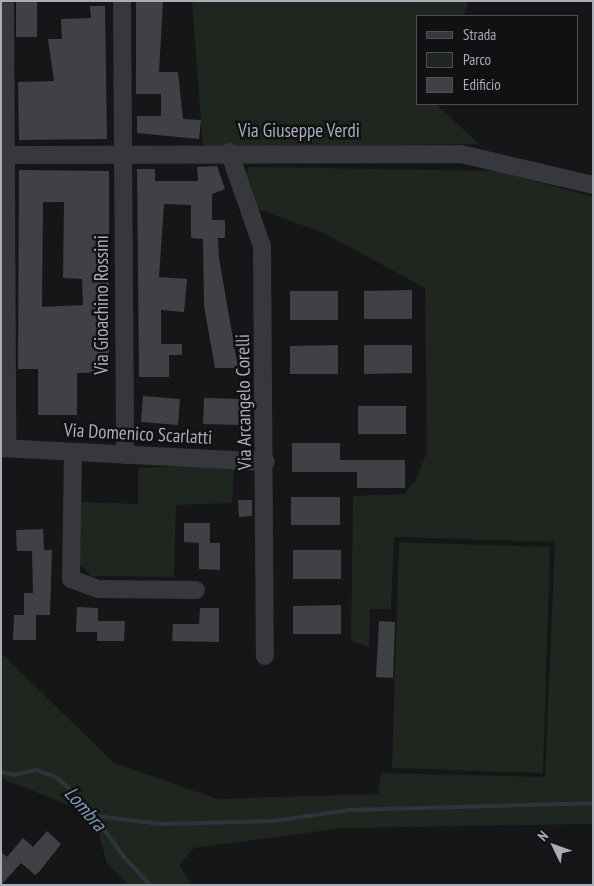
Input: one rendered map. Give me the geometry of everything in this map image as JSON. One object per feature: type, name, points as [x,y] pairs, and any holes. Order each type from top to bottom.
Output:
[{"type":"street","points":[[4,448],[2,155],[5,1]]},
{"type":"street","name":"Via Gioachino Rossini","points":[[122,1],[125,455]]},
{"type":"street","name":"Via Giuseppe Verdi","points":[[2,155],[229,152],[461,154],[593,185]]},
{"type":"street","name":"Via Arcangelo Corelli","points":[[229,152],[262,246],[266,462],[265,656]]},
{"type":"street","name":"Via Domenico Scarlatti","points":[[4,448],[266,462]]},
{"type":"street","points":[[73,452],[71,579],[98,589],[196,590]]},
{"type":"green space","points":[[192,1],[469,1],[463,15],[416,15],[416,105],[437,105],[479,144],[203,147]]},
{"type":"green space","points":[[248,167],[499,171],[593,197],[593,824],[343,828],[194,848],[179,865],[191,885],[129,885],[107,864],[94,815],[1,778],[1,653],[114,763],[217,799],[378,794],[381,773],[545,777],[555,542],[394,537],[391,609],[370,609],[369,647],[351,641],[353,496],[404,494],[416,480],[427,452],[425,288],[324,233],[255,208],[246,180]]},
{"type":"green space","points":[[234,464],[232,503],[176,505],[174,577],[91,576],[80,564],[81,502],[138,504],[138,468]]},
{"type":"green space","points":[[399,542],[550,547],[543,773],[392,768]]},
{"type":"building","points":[[16,1],[37,1],[37,37],[16,37]]},
{"type":"building","points":[[136,1],[163,1],[159,72],[178,72],[183,119],[201,120],[199,139],[137,133],[137,116],[161,116],[161,94],[136,94]]},
{"type":"building","points":[[90,6],[105,6],[107,139],[19,140],[18,82],[54,81],[48,39],[62,39],[61,19],[91,18]]},
{"type":"building","points":[[217,166],[225,189],[212,194],[212,220],[225,220],[225,238],[218,238],[219,258],[238,368],[215,368],[204,306],[203,239],[191,238],[191,205],[164,204],[159,277],[187,279],[184,312],[161,310],[161,344],[182,344],[182,355],[169,355],[169,377],[139,377],[137,169],[155,169],[155,181],[198,181],[197,167]]},
{"type":"building","points":[[19,170],[109,171],[109,372],[77,373],[77,415],[38,415],[38,369],[18,369]],"holes":[[[43,202],[64,202],[63,278],[82,279],[83,305],[42,307]]]},
{"type":"building","points":[[412,290],[412,319],[364,319],[364,291]]},
{"type":"building","points":[[290,291],[338,291],[338,320],[290,320]]},
{"type":"building","points":[[338,345],[338,374],[290,374],[290,346]]},
{"type":"building","points":[[364,345],[412,345],[412,373],[364,374]]},
{"type":"building","points":[[143,396],[180,399],[178,425],[141,422]]},
{"type":"building","points":[[204,398],[241,399],[240,425],[203,424]]},
{"type":"building","points":[[358,406],[406,406],[406,434],[358,434]]},
{"type":"building","points":[[292,443],[340,443],[340,460],[405,460],[405,488],[357,488],[357,472],[292,472]]},
{"type":"building","points":[[291,497],[340,497],[340,525],[291,525]]},
{"type":"building","points":[[238,500],[252,500],[252,516],[239,517]]},
{"type":"building","points":[[184,523],[210,523],[210,543],[220,543],[220,570],[199,569],[199,543],[184,542]]},
{"type":"building","points":[[43,529],[44,550],[52,550],[50,615],[36,615],[36,640],[13,640],[14,615],[24,615],[24,593],[33,593],[32,551],[17,551],[16,530]]},
{"type":"building","points":[[293,550],[341,550],[341,579],[293,579]]},
{"type":"building","points":[[341,605],[341,634],[293,634],[293,606]]},
{"type":"building","points":[[77,607],[98,608],[98,621],[125,621],[124,641],[97,641],[97,632],[76,632]]},
{"type":"building","points":[[200,608],[219,608],[219,642],[172,641],[173,624],[199,624]]},
{"type":"building","points":[[379,621],[395,622],[393,678],[376,677]]},
{"type":"building","points":[[47,831],[61,844],[39,872],[35,875],[21,863],[1,885],[1,852],[7,857],[23,838],[33,847]]},
{"type":"waterway","name":"Lombra","points":[[1,772],[14,775],[36,770],[56,777],[86,804],[124,857],[150,885]]},
{"type":"waterway","points":[[96,816],[161,824],[274,821],[349,810],[593,803]]}]
